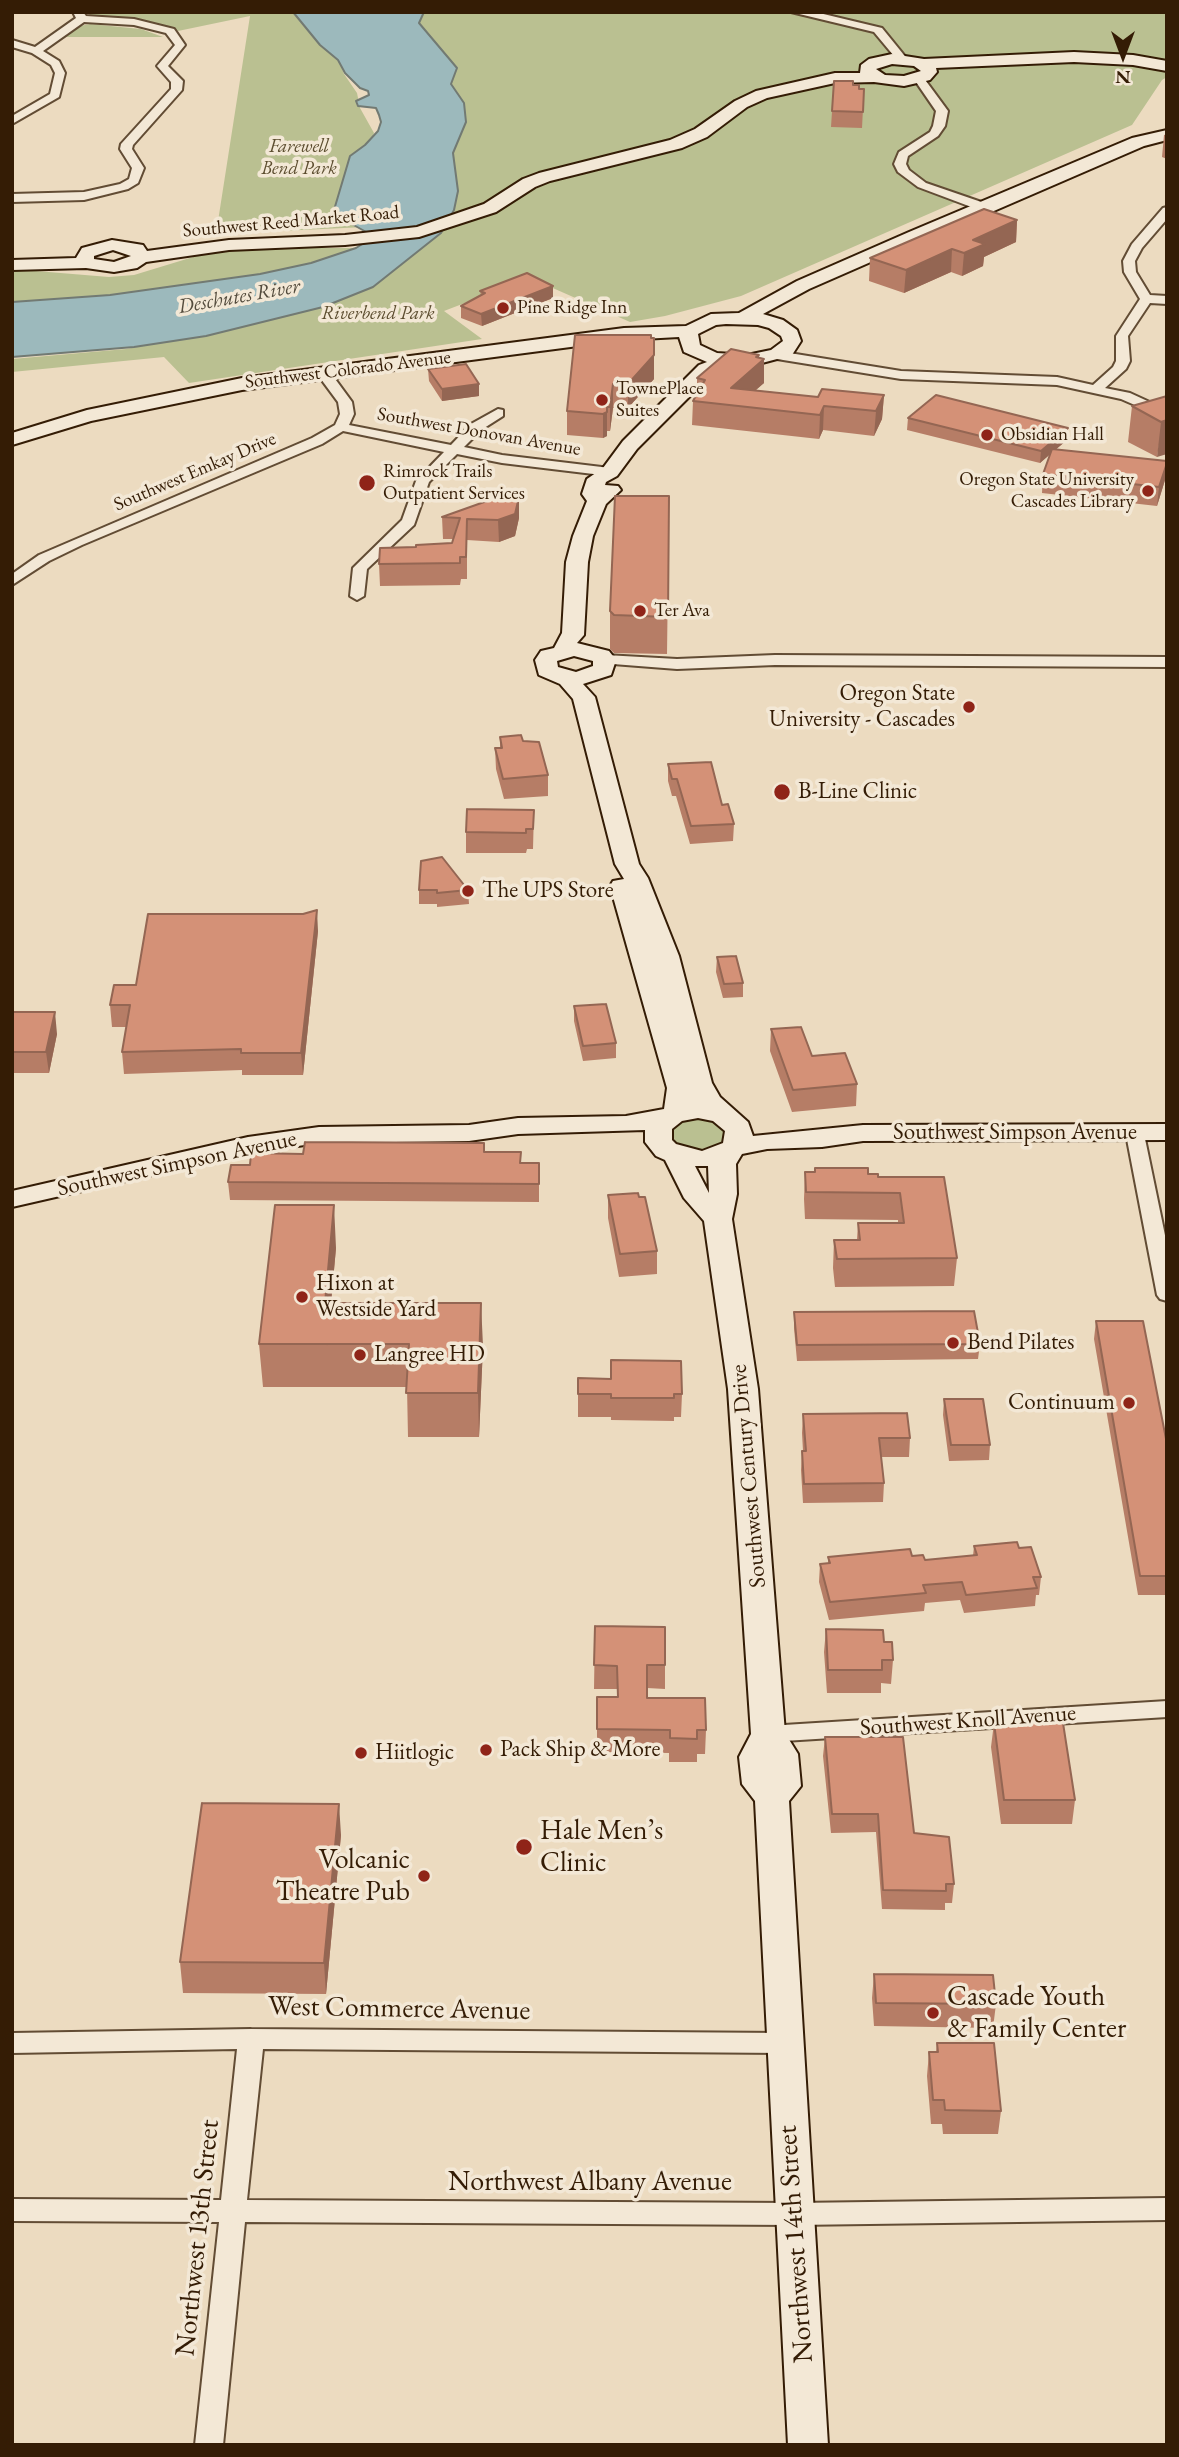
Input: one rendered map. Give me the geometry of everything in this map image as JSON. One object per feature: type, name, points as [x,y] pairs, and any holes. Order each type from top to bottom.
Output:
[{"type":"street","points":[[796,12],[877,30],[903,60]]},
{"type":"street","points":[[12,198],[83,196],[124,187],[134,181],[138,169],[126,149],[127,144],[176,90],[177,81],[162,66],[180,45],[170,32],[134,22],[80,16],[36,51]]},
{"type":"street","points":[[865,26],[883,49],[875,68]]},
{"type":"street","points":[[12,43],[36,51],[58,68],[60,73],[55,95],[38,109],[12,121]]},
{"type":"street","name":"Southwest Reed Market Road","points":[[12,259],[87,259],[104,267],[123,266],[139,253],[260,241],[345,240],[419,232],[468,218],[512,190],[553,169],[636,152],[673,140],[709,121],[737,100],[773,86],[875,68],[903,60],[915,77]]},
{"type":"street","name":"Southwest Reed Market Road","points":[[875,68],[915,77],[1066,60],[1128,63],[1167,69]]},
{"type":"street","points":[[915,77],[942,111],[934,135],[903,154],[900,164],[904,172],[922,186],[986,208]]},
{"type":"street","points":[[917,97],[940,118]]},
{"type":"street","points":[[1138,142],[1142,136],[1167,125]]},
{"type":"street","points":[[743,318],[803,285],[915,236],[1138,142],[1167,135]]},
{"type":"street","points":[[1146,299],[1130,272],[1129,261],[1136,247],[1167,211]]},
{"type":"street","points":[[776,324],[778,314],[810,293],[925,239],[937,229]]},
{"type":"street","name":"Southwest Reed Market Road","points":[[12,265],[87,259]]},
{"type":"street","points":[[1146,299],[1167,300]]},
{"type":"street","points":[[1096,389],[1119,369],[1123,361],[1122,336],[1146,299]]},
{"type":"street","points":[[691,342],[711,320],[743,318],[776,324],[790,334],[792,341]]},
{"type":"street","name":"Southwest Colorado Avenue","points":[[12,449],[100,421],[225,394],[328,378],[634,341],[691,342]]},
{"type":"street","points":[[574,645],[577,562],[583,536],[597,501],[609,494],[615,480],[610,472],[630,445],[706,369],[729,360],[755,360],[777,355],[785,351],[792,341]]},
{"type":"street","points":[[792,341],[934,375]]},
{"type":"street","points":[[691,342],[729,360]]},
{"type":"street","points":[[630,445],[631,433],[637,422],[690,366],[695,357],[691,342]]},
{"type":"street","points":[[777,355],[901,375],[1056,381],[1125,396],[1167,415]]},
{"type":"street","points":[[328,378],[345,402],[347,414],[341,427]]},
{"type":"street","name":"Southwest Colorado Avenue","points":[[12,439],[87,416],[164,398],[242,384],[328,378]]},
{"type":"street","points":[[357,596],[360,568],[409,522],[423,481],[476,427],[498,413]]},
{"type":"street","name":"Southwest Donovan Avenue","points":[[341,427],[558,468],[610,472]]},
{"type":"street","name":"Southwest Emkay Drive","points":[[12,581],[44,558],[77,542],[317,441],[341,427]]},
{"type":"street","points":[[671,1153],[702,1159],[731,1151],[740,1135],[738,1128],[709,1101],[699,1083],[666,956],[636,878],[627,864],[597,676],[601,656],[574,645],[549,656],[545,665],[552,674],[568,679],[574,688],[597,676],[677,664],[775,660],[1167,662]]},
{"type":"street","points":[[723,663],[777,670],[1167,672]]},
{"type":"street","points":[[627,864],[620,878],[680,1088],[678,1106],[659,1126],[657,1134],[698,1198],[718,1219]]},
{"type":"street","points":[[645,971],[661,987],[668,1011],[682,1017]]},
{"type":"street","points":[[670,1116],[698,1110],[725,1116]]},
{"type":"street","name":"Southwest Simpson Avenue","points":[[12,1199],[248,1145],[319,1135],[469,1133],[518,1126],[636,1124],[670,1116]]},
{"type":"street","name":"Southwest Simpson Avenue","points":[[725,1116],[768,1125],[817,1126],[863,1133],[1167,1132]]},
{"type":"street","name":"Southwest Simpson Avenue","points":[[469,1133],[523,1140],[624,1140],[671,1153]]},
{"type":"street","name":"Southwest Simpson Avenue","points":[[731,1151],[767,1140],[822,1139],[863,1133]]},
{"type":"street","points":[[1135,1134],[1167,1296]]},
{"type":"street","name":"Southwest Century Drive","points":[[731,1151],[722,1164],[723,1194],[718,1219],[737,1329],[743,1389],[768,1734],[756,1757],[759,1784],[772,1796],[784,2043]]},
{"type":"street","name":"Southwest Knoll Avenue","points":[[768,1734],[1167,1709]]},
{"type":"street","name":"West Commerce Avenue","points":[[12,2043],[251,2039],[784,2043]]},
{"type":"street","name":"Northwest 13th Street","points":[[209,2445],[251,2039]]},
{"type":"street","name":"Northwest 14th Street","points":[[784,2043],[808,2445]]},
{"type":"street","name":"Northwest Albany Avenue","points":[[12,2210],[795,2214],[1167,2209]]},
{"type":"green space","name":"Farewell Bend Park","points":[[86,12],[321,12],[344,74],[357,93],[360,108],[374,133],[369,148],[365,227],[216,234],[250,16],[178,31],[152,23],[93,17]]},
{"type":"green space","name":"Riverbend Park","points":[[424,12],[1167,12],[1167,77],[1162,80],[1132,125],[741,296],[665,316],[630,322],[530,278],[444,311],[482,339],[189,383],[164,357],[12,372],[12,359],[126,349],[224,331],[458,191],[453,152],[466,121],[464,103],[451,84],[457,68],[419,23]]},
{"type":"green space","points":[[90,24],[141,29],[163,37],[61,37],[80,26]]},
{"type":"green space","name":"Farewell Bend Park","points":[[362,245],[326,270],[12,312],[12,269],[109,277],[134,275],[203,254],[272,248],[356,248]]},
{"type":"green space","points":[[698,1118],[717,1122],[726,1130],[723,1142],[699,1150],[684,1148],[676,1142],[672,1135],[675,1127],[682,1121]]},
{"type":"water","name":"Deschutes River","points":[[293,12],[424,12],[419,23],[457,68],[451,84],[464,103],[466,122],[453,153],[458,191],[454,210],[441,233],[373,287],[323,307],[206,336],[134,347],[12,357],[12,302],[110,295],[260,274],[311,263],[356,248],[367,241],[368,233],[341,218],[334,210],[350,156],[378,131],[381,122],[379,115],[376,108],[358,106],[356,101],[369,95],[368,91],[360,88],[345,73],[338,60],[320,45]]},
{"type":"building","points":[[834,81],[853,81],[853,85],[864,89],[863,112],[832,111]]},
{"type":"building","points":[[984,209],[1017,220],[973,240],[985,244],[964,253],[952,249],[906,270],[870,258]]},
{"type":"building","points":[[527,273],[553,286],[481,314],[461,306],[485,293],[480,291]]},
{"type":"building","points":[[575,335],[651,335],[651,338],[654,338],[654,355],[628,384],[613,384],[610,407],[607,407],[607,412],[603,414],[567,411]]},
{"type":"building","points":[[731,349],[759,355],[756,357],[764,359],[731,388],[818,397],[822,389],[884,395],[876,411],[824,406],[820,415],[693,401],[705,380],[697,378]]},
{"type":"building","points":[[466,364],[479,384],[442,389],[428,369]]},
{"type":"building","points":[[936,395],[1068,428],[1041,451],[908,418]]},
{"type":"building","points":[[1167,396],[1167,420],[1161,422],[1132,406]]},
{"type":"building","points":[[1052,449],[1167,463],[1159,487],[1043,474]]},
{"type":"building","points":[[501,496],[519,497],[515,514],[498,520],[467,519],[466,557],[460,557],[460,563],[379,564],[380,548],[452,543],[460,518],[442,517]]},
{"type":"building","name":"Ter Ava","points":[[615,496],[669,496],[668,617],[614,615],[610,611]]},
{"type":"building","points":[[521,735],[523,741],[539,742],[548,775],[503,779],[495,748],[502,748],[500,737]]},
{"type":"building","points":[[711,762],[722,805],[728,804],[734,824],[691,826],[677,779],[672,779],[668,764]]},
{"type":"building","points":[[467,809],[534,810],[533,829],[526,829],[526,833],[466,832]]},
{"type":"building","points":[[442,857],[468,890],[437,893],[437,890],[419,890],[421,861]]},
{"type":"building","points":[[317,910],[301,1053],[241,1053],[241,1049],[122,1052],[130,1005],[110,1005],[114,985],[136,985],[148,914],[303,914]]},
{"type":"building","points":[[736,956],[743,983],[724,984],[717,957]]},
{"type":"building","points":[[606,1004],[616,1043],[583,1046],[574,1006]]},
{"type":"building","points":[[12,1012],[55,1012],[46,1052],[12,1052]]},
{"type":"building","points":[[801,1027],[812,1056],[845,1053],[857,1084],[793,1090],[771,1029]]},
{"type":"building","points":[[305,1142],[484,1143],[484,1152],[521,1152],[520,1163],[539,1163],[539,1184],[228,1182],[231,1165],[250,1165],[251,1153],[303,1154]]},
{"type":"building","points":[[815,1168],[868,1168],[868,1174],[878,1174],[878,1177],[944,1177],[957,1258],[837,1259],[834,1240],[860,1240],[858,1223],[904,1223],[900,1193],[806,1192],[805,1172],[815,1172]]},
{"type":"building","points":[[638,1193],[639,1197],[645,1197],[657,1251],[620,1254],[608,1195]]},
{"type":"building","points":[[275,1205],[334,1205],[325,1303],[481,1303],[478,1393],[406,1393],[409,1344],[259,1344]]},
{"type":"building","points":[[974,1311],[980,1344],[797,1345],[794,1312]]},
{"type":"building","points":[[1096,1321],[1143,1321],[1167,1444],[1167,1576],[1140,1576]]},
{"type":"building","points":[[611,1360],[681,1361],[682,1394],[674,1394],[674,1398],[611,1398],[611,1394],[578,1394],[578,1378],[611,1379]]},
{"type":"building","points":[[944,1399],[983,1399],[990,1445],[951,1445]]},
{"type":"building","points":[[907,1413],[910,1438],[879,1438],[884,1483],[804,1484],[802,1451],[806,1451],[803,1414]]},
{"type":"building","points":[[1017,1542],[1019,1548],[1031,1547],[1041,1577],[1033,1577],[1037,1588],[966,1595],[962,1582],[923,1585],[926,1593],[830,1602],[820,1564],[830,1563],[828,1557],[910,1549],[912,1556],[923,1555],[925,1560],[977,1555],[974,1546]]},
{"type":"building","points":[[595,1626],[665,1627],[665,1665],[647,1665],[647,1698],[705,1698],[706,1730],[697,1730],[697,1739],[670,1738],[670,1730],[597,1729],[597,1697],[618,1697],[617,1666],[594,1665]]},
{"type":"building","points":[[826,1629],[883,1630],[884,1642],[892,1642],[893,1660],[882,1660],[882,1670],[828,1670]]},
{"type":"building","points":[[994,1723],[1063,1723],[1075,1800],[1004,1800]]},
{"type":"building","points":[[825,1737],[903,1737],[914,1833],[949,1837],[954,1884],[946,1884],[946,1891],[883,1890],[878,1814],[832,1814]]},
{"type":"building","points":[[202,1803],[339,1804],[324,1963],[180,1962]]},
{"type":"building","points":[[874,1974],[993,1975],[996,2004],[876,2003]]},
{"type":"building","points":[[937,2043],[994,2043],[1001,2111],[945,2110],[944,2100],[933,2100],[929,2052],[938,2052]]},
{"type":"place","name":"Pine Ridge Inn","points":[[503,308]]},
{"type":"place","name":"TownePlace Suites","points":[[602,400]]},
{"type":"place","name":"Obsidian Hall","points":[[987,435]]},
{"type":"place","name":"Rimrock Trails Outpatient Services","points":[[367,483]]},
{"type":"place","name":"Oregon State University Cascades Library","points":[[1148,491]]},
{"type":"place","name":"Ter Ava","points":[[640,611]]},
{"type":"place","name":"Oregon State University - Cascades","points":[[969,707]]},
{"type":"place","name":"B-Line Clinic","points":[[782,792]]},
{"type":"place","name":"The UPS Store","points":[[468,891]]},
{"type":"place","name":"Hixon at Westside Yard","points":[[302,1297]]},
{"type":"place","name":"Bend Pilates","points":[[953,1343]]},
{"type":"place","name":"Langree HD","points":[[360,1355]]},
{"type":"place","name":"Continuum","points":[[1129,1403]]},
{"type":"place","name":"Pack Ship & More","points":[[486,1750]]},
{"type":"place","name":"Hiitlogic","points":[[361,1753]]},
{"type":"place","name":"Hale Men’s Clinic","points":[[524,1847]]},
{"type":"place","name":"Volcanic Theatre Pub","points":[[424,1876]]},
{"type":"place","name":"Cascade Youth & Family Center","points":[[933,2013]]}]
